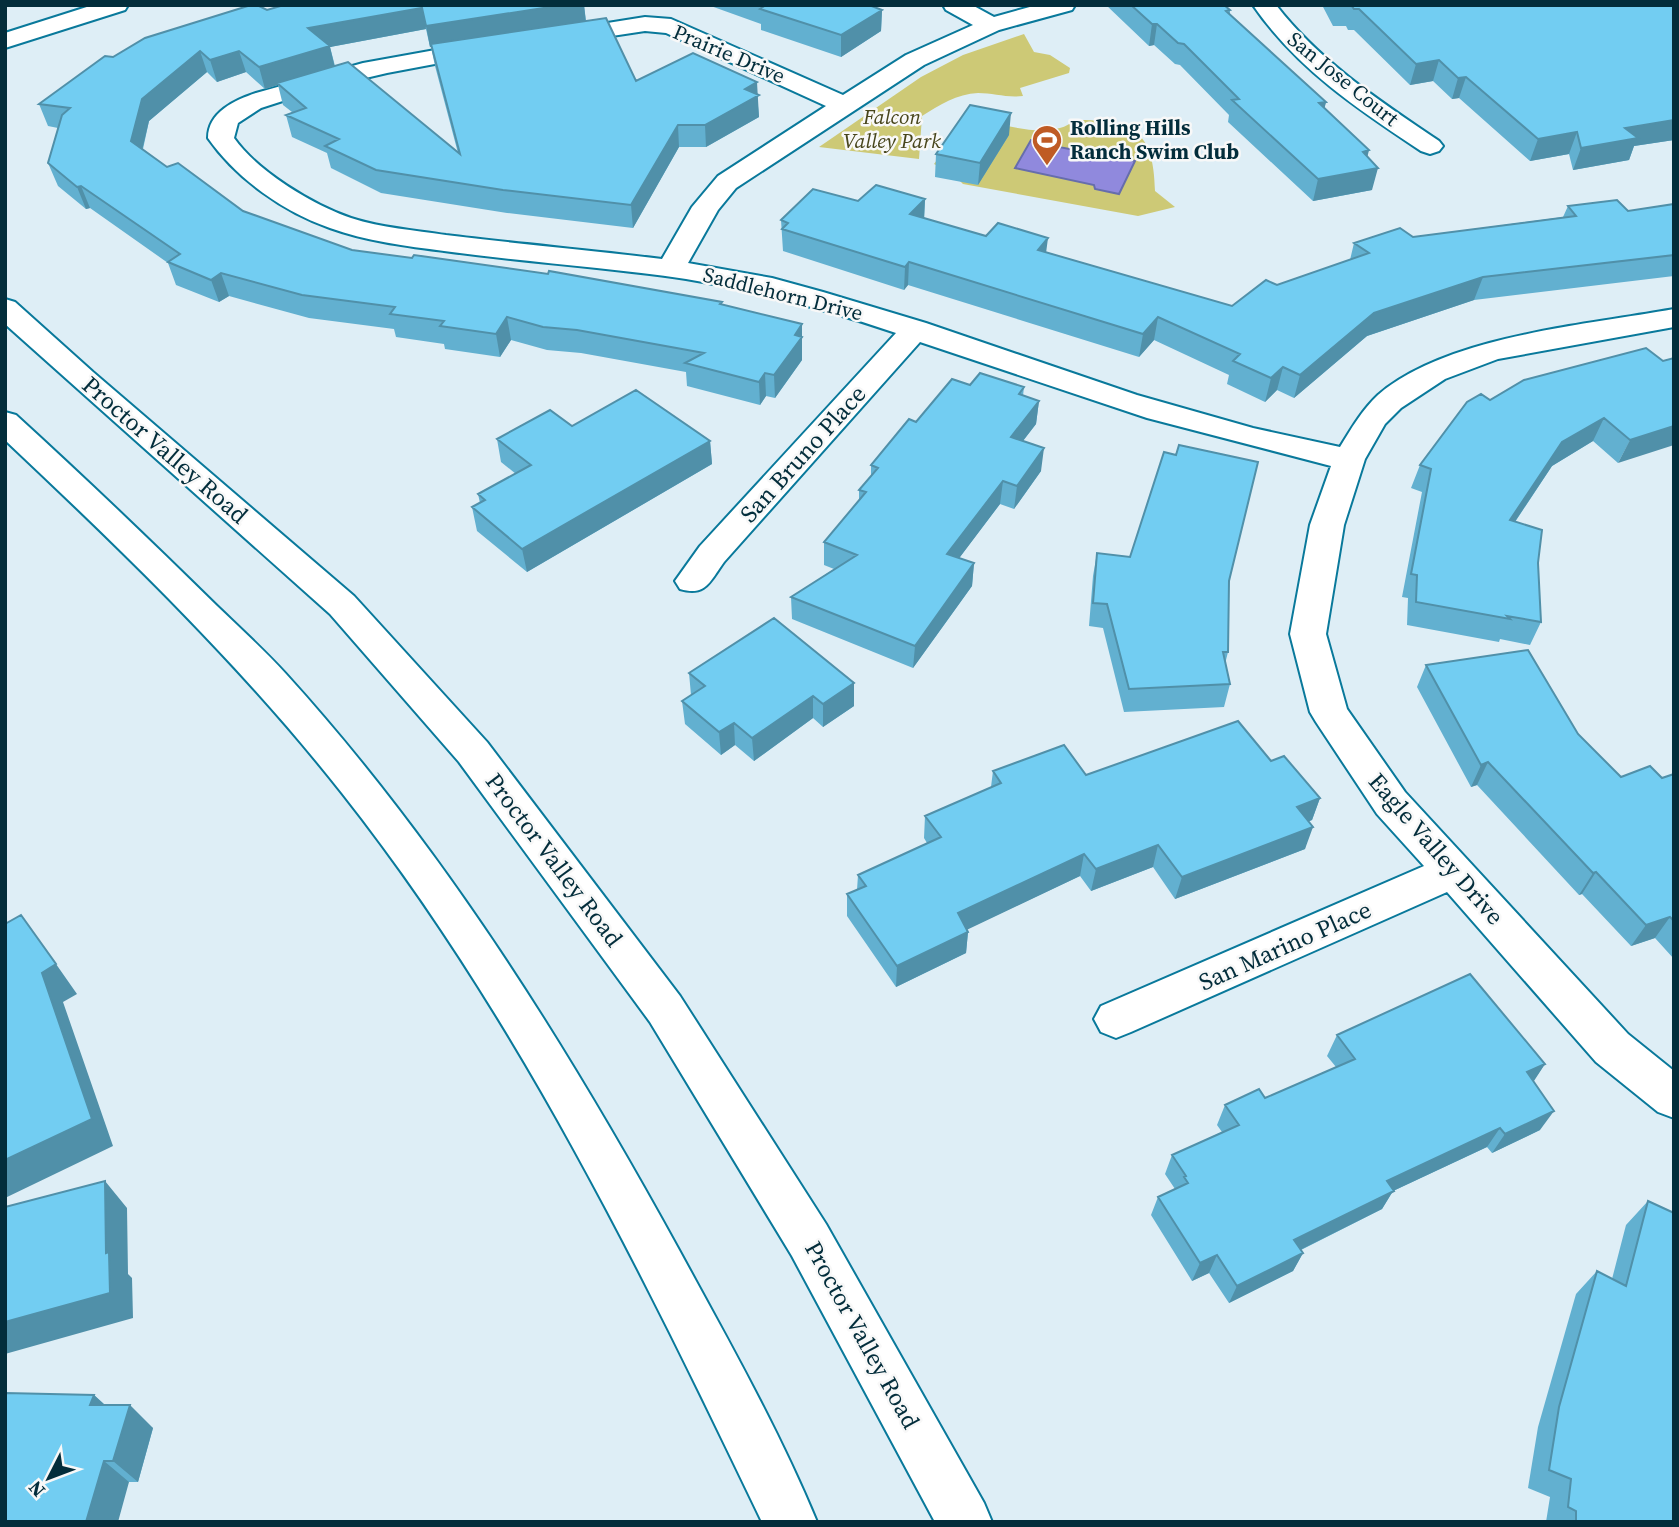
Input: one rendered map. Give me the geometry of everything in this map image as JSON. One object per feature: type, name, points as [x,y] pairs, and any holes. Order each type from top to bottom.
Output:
[{"type":"street","points":[[5,41],[117,5]]},
{"type":"street","points":[[954,5],[991,25]]},
{"type":"street","points":[[672,267],[706,206],[727,182],[915,60],[991,25],[1064,5]]},
{"type":"street","name":"San Jose Court","points":[[1264,5],[1298,48],[1348,88],[1430,146]]},
{"type":"street","name":"Prairie Drive","points":[[537,40],[645,24],[671,26],[846,106]]},
{"type":"street","name":"Saddlehorn Drive","points":[[504,45],[416,59],[317,82],[238,109],[222,126],[220,132],[224,144],[265,181],[330,219],[419,240],[672,267],[772,288],[916,329],[1095,392],[1304,451],[1349,459]]},
{"type":"street","name":"Proctor Valley Road","points":[[5,308],[82,379],[342,606],[473,752],[665,1009],[809,1240],[965,1522]]},
{"type":"street","name":"Eagle Valley Drive","points":[[1674,318],[1491,351],[1434,372],[1390,401],[1373,419],[1349,459],[1328,525],[1308,634],[1329,712],[1391,803],[1612,1048],[1674,1098]]},
{"type":"street","name":"San Bruno Place","points":[[692,581],[712,554],[916,329]]},
{"type":"street","points":[[5,422],[136,544],[278,689],[376,807],[506,990],[637,1215],[790,1522]]},
{"type":"street","name":"San Marino Place","points":[[1116,1019],[1452,872]]},
{"type":"green space","name":"Falcon Valley Park","points":[[1024,34],[1034,52],[1050,55],[1070,68],[1069,73],[1020,88],[1023,96],[970,94],[935,108],[922,116],[919,159],[819,147],[921,77],[963,55]]},
{"type":"green space","name":"Rolling Hills Ranch Swim Club","points":[[969,117],[1039,130],[1052,130],[1075,120],[1111,122],[1125,126],[1136,132],[1150,154],[1155,191],[1175,207],[1138,216],[963,184],[953,174],[934,164]]},
{"type":"shaded area","points":[[1031,140],[1135,161],[1119,194],[1095,189],[1094,185],[1015,168]]},
{"type":"building","points":[[251,5],[267,10],[284,5],[563,5],[426,26],[422,8],[308,28],[330,46],[259,67],[239,51],[210,60],[200,51],[142,99],[131,141],[167,167],[178,163],[243,211],[352,250],[412,258],[414,255],[548,274],[549,271],[722,302],[720,304],[802,324],[795,335],[802,337],[774,375],[765,373],[759,382],[685,363],[704,353],[577,330],[543,327],[507,317],[496,334],[440,326],[444,321],[390,314],[395,307],[302,295],[221,273],[211,280],[168,262],[180,254],[81,186],[77,187],[48,163],[62,115],[70,108],[39,104],[105,56],[113,57],[145,38]]},
{"type":"building","points":[[766,5],[869,5],[882,10],[841,35],[760,9]]},
{"type":"building","points":[[1131,5],[1224,5],[1230,10],[1226,11],[1326,102],[1319,103],[1369,150],[1363,152],[1378,168],[1318,179],[1232,100],[1239,99],[1184,44],[1178,43],[1157,24],[1152,24]]},
{"type":"building","points":[[1351,5],[1674,5],[1674,120],[1625,128],[1638,138],[1581,148],[1577,132],[1538,139],[1466,77],[1458,78],[1439,60],[1416,64],[1359,9],[1354,9]]},
{"type":"building","points":[[606,18],[636,81],[693,53],[757,82],[745,89],[759,95],[705,125],[678,125],[631,205],[503,190],[376,170],[325,146],[339,139],[286,115],[306,108],[277,83],[348,62],[460,154],[431,44]]},
{"type":"building","points":[[970,105],[1011,113],[980,163],[936,154]]},
{"type":"building","points":[[876,185],[925,199],[910,214],[986,236],[998,223],[1048,238],[1038,250],[1232,306],[1266,280],[1277,285],[1369,253],[1354,243],[1400,228],[1413,237],[1576,216],[1568,206],[1617,200],[1628,211],[1674,204],[1674,255],[1483,277],[1374,313],[1300,375],[1283,367],[1271,378],[1233,361],[1240,354],[1158,317],[1143,334],[909,262],[905,267],[782,229],[788,223],[781,220],[813,189],[858,201]]},
{"type":"building","points":[[1646,348],[1663,361],[1674,358],[1674,426],[1630,440],[1604,418],[1562,442],[1510,520],[1542,530],[1538,563],[1541,622],[1416,602],[1417,575],[1411,574],[1431,469],[1420,465],[1467,402],[1481,394],[1490,400],[1524,380]]},
{"type":"building","points":[[980,373],[1024,387],[1019,394],[1039,401],[1011,437],[1044,448],[1017,486],[1003,481],[947,554],[974,563],[915,646],[791,597],[857,555],[824,542],[866,492],[859,490],[878,468],[871,465],[909,419],[916,422],[952,379],[970,385]]},
{"type":"building","points":[[636,390],[710,441],[522,549],[472,507],[485,500],[478,494],[531,465],[497,439],[550,410],[572,426]]},
{"type":"building","points":[[1179,445],[1258,462],[1229,581],[1228,652],[1223,652],[1230,684],[1129,689],[1107,604],[1093,603],[1097,553],[1130,557],[1164,452],[1176,455]]},
{"type":"building","points":[[774,618],[854,683],[823,704],[813,696],[752,738],[734,723],[719,732],[682,701],[705,686],[689,673]]},
{"type":"building","points":[[1528,650],[1578,734],[1621,777],[1650,766],[1662,778],[1674,774],[1674,921],[1670,917],[1646,925],[1488,762],[1481,765],[1426,665]]},
{"type":"building","points":[[1238,721],[1271,761],[1284,756],[1320,798],[1297,807],[1313,827],[1182,877],[1158,845],[1096,869],[1084,854],[958,913],[968,932],[897,966],[847,894],[866,886],[858,875],[941,837],[925,816],[1001,783],[993,771],[1064,745],[1086,775]]},
{"type":"building","points":[[21,915],[56,964],[42,973],[92,1119],[5,1160],[5,924]]},
{"type":"building","points":[[1470,974],[1545,1064],[1527,1072],[1554,1111],[1505,1134],[1500,1128],[1387,1181],[1394,1191],[1294,1240],[1303,1253],[1237,1286],[1217,1255],[1200,1263],[1158,1197],[1188,1183],[1172,1155],[1239,1125],[1225,1105],[1259,1089],[1265,1098],[1355,1059],[1337,1035]]},
{"type":"building","points":[[105,1181],[106,1253],[109,1252],[110,1293],[5,1322],[5,1207]]},
{"type":"building","points":[[1648,1201],[1674,1213],[1674,1522],[1576,1522],[1576,1511],[1568,1507],[1571,1479],[1549,1470],[1559,1407],[1597,1271],[1626,1286]]},
{"type":"building","points":[[5,1393],[94,1395],[90,1405],[130,1405],[113,1461],[104,1461],[86,1522],[5,1522]]},
{"type":"place","name":"Rolling Hills Ranch Swim Club","points":[[1047,167]]}]
